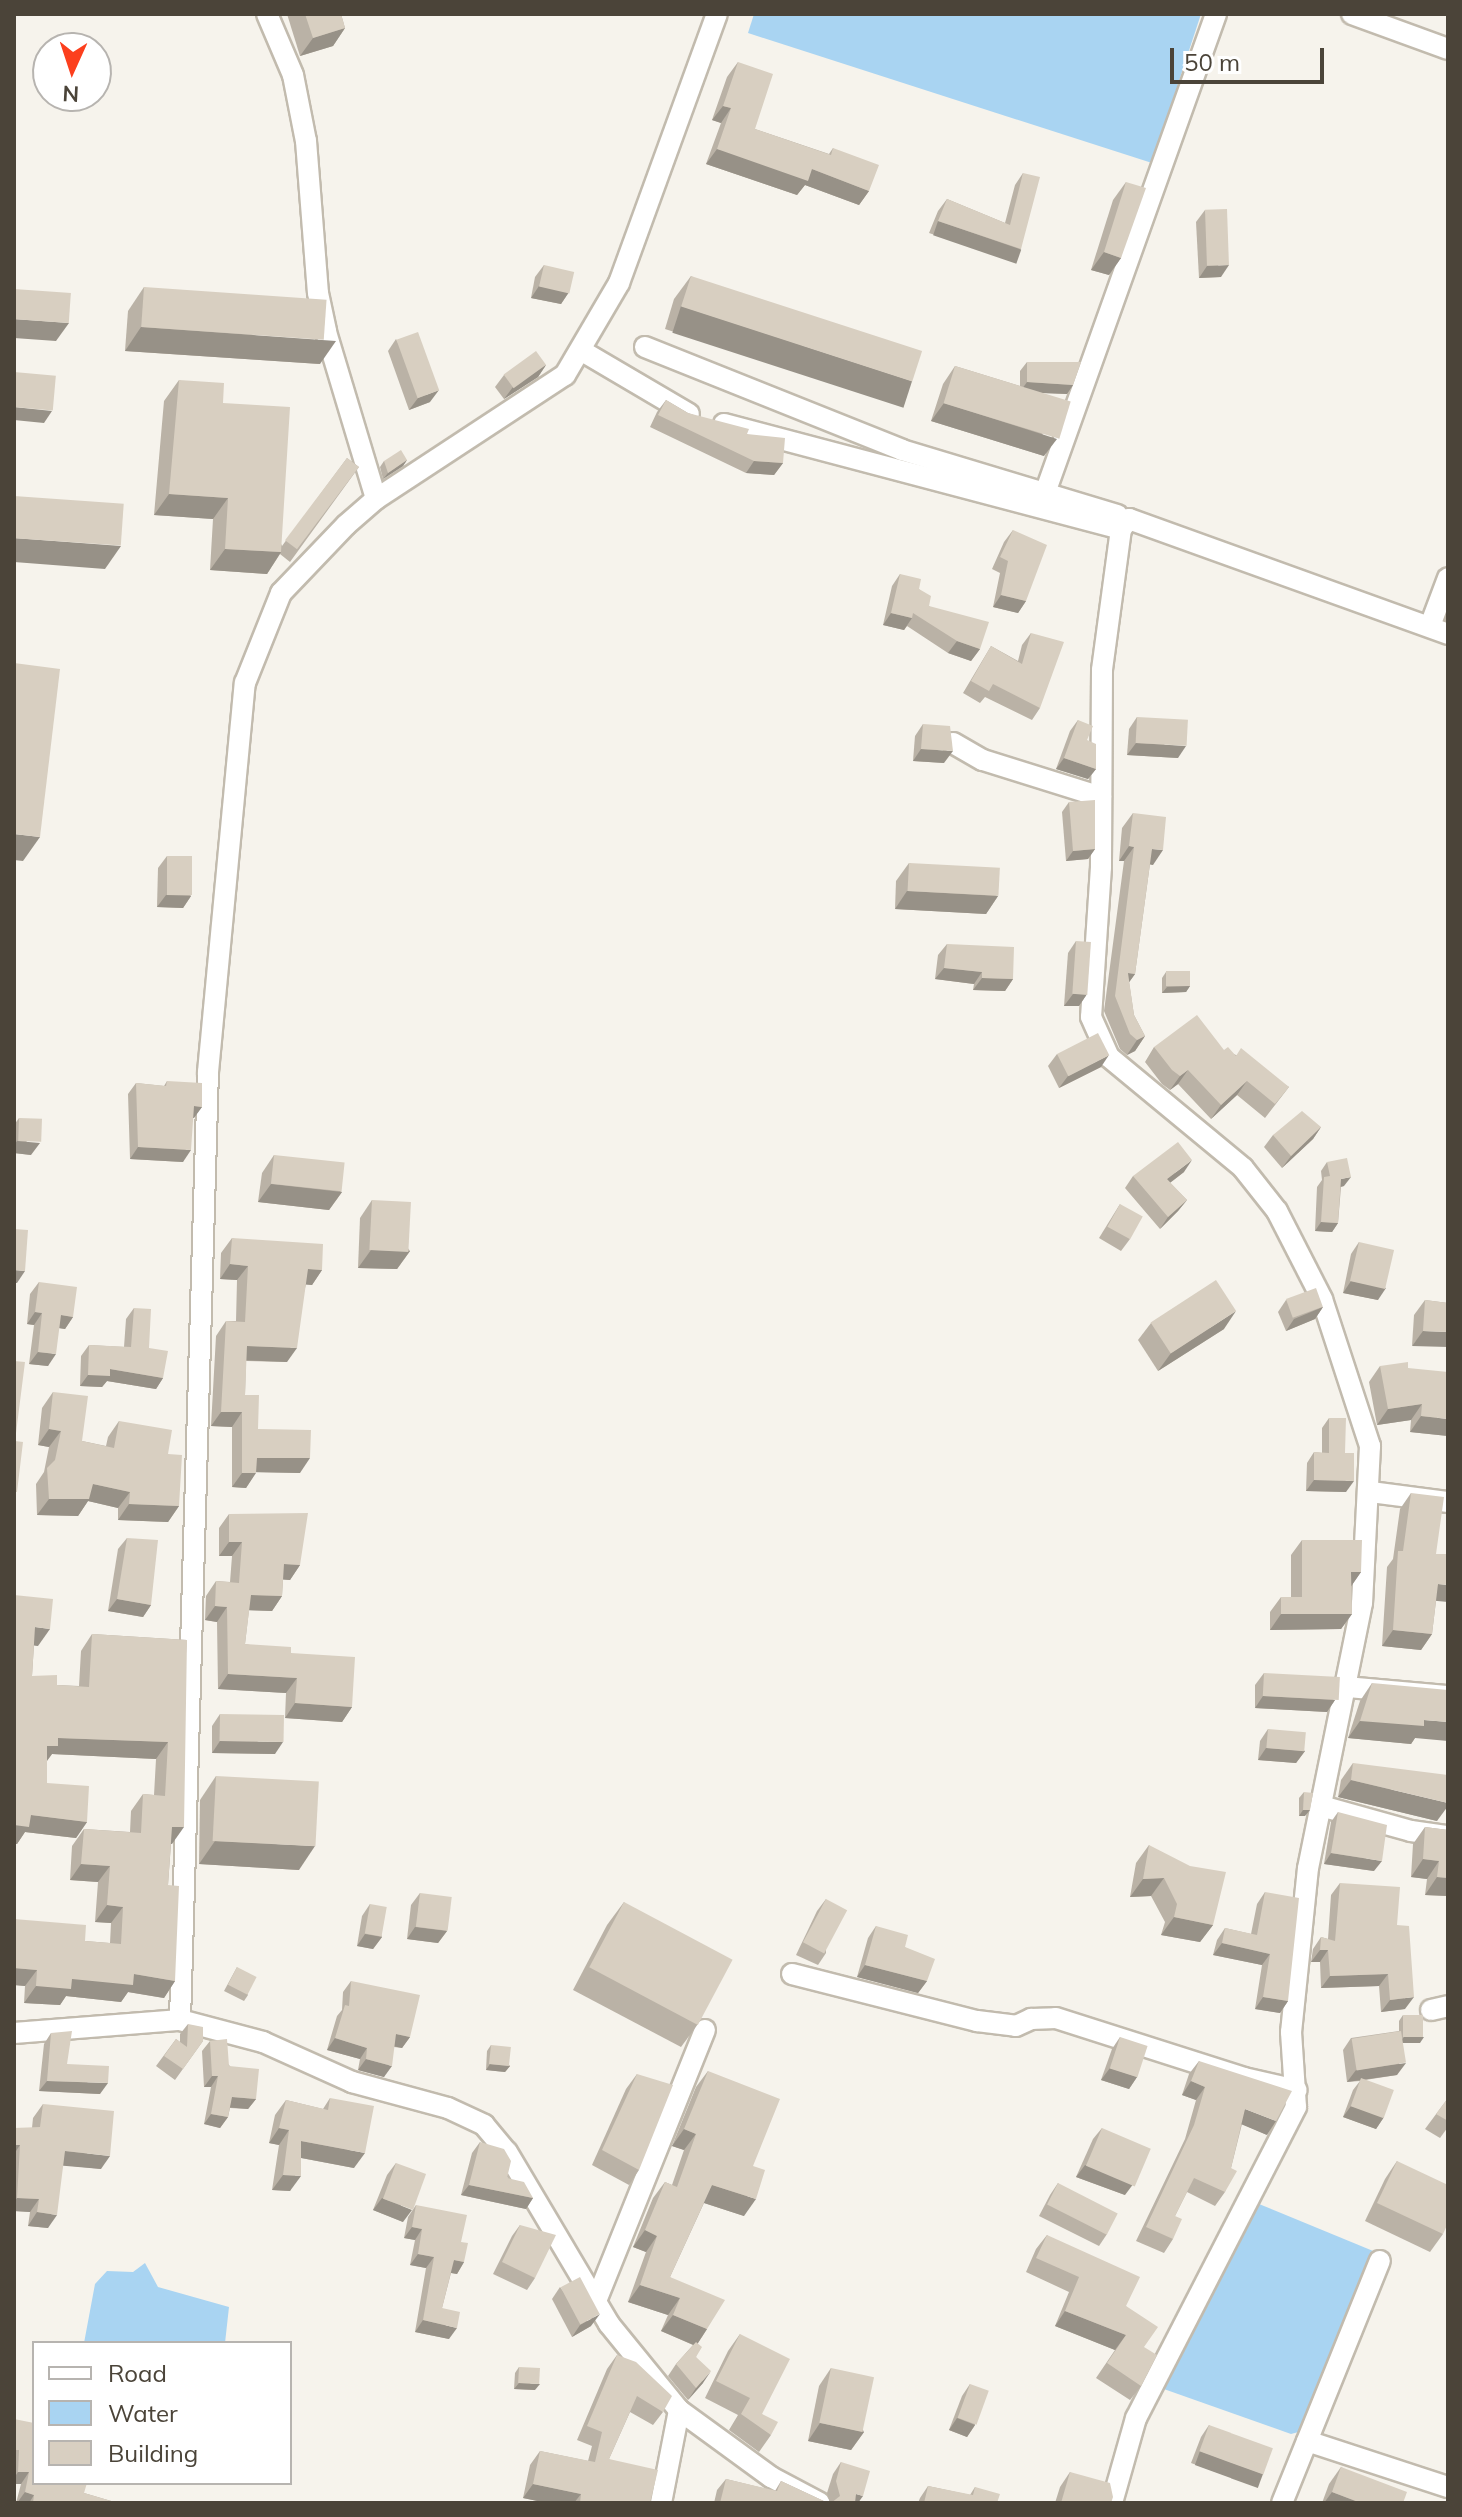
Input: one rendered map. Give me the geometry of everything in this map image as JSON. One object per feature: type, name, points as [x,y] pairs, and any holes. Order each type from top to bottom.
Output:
[{"type":"street","points":[[267,14],[293,75],[306,141],[318,293],[326,332],[376,499]]},
{"type":"street","points":[[180,2020],[208,1072],[245,683],[281,593],[376,499],[537,397],[565,375],[582,351],[619,283],[717,14]]},
{"type":"street","points":[[1045,493],[1216,14]]},
{"type":"street","points":[[1352,14],[1448,49]]},
{"type":"street","points":[[645,347],[902,450],[1045,493],[1125,524],[1439,630],[1448,578]]},
{"type":"street","points":[[582,351],[683,412],[1125,524]]},
{"type":"street","points":[[1112,2503],[1136,2418],[1296,2107],[1291,2032],[1308,1868],[1362,1603],[1371,1492],[1370,1446],[1358,1400],[1312,1276],[1277,1211],[1243,1168],[1109,1057],[1091,1017],[1101,797],[1102,670],[1125,524]]},
{"type":"street","points":[[953,743],[983,760],[1101,797]]},
{"type":"street","points":[[1371,1492],[1448,1502]]},
{"type":"street","points":[[1347,1687],[1448,1696]]},
{"type":"street","points":[[1321,1806],[1448,1836]]},
{"type":"street","points":[[792,1974],[977,2021],[1016,2026],[1031,2019],[1056,2018],[1244,2078],[1297,2090]]},
{"type":"street","points":[[14,2033],[180,2020],[263,2042],[352,2082],[448,2108],[484,2125],[507,2152],[596,2301],[679,2410],[771,2477],[819,2503]]},
{"type":"street","points":[[596,2301],[705,2030]]},
{"type":"street","points":[[1282,2503],[1380,2261]]},
{"type":"street","points":[[661,2503],[679,2410]]},
{"type":"street","points":[[1307,2441],[1444,2492]]},
{"type":"water","points":[[754,14],[1201,14],[1152,163],[748,33]]},
{"type":"water","points":[[1259,2204],[1378,2253],[1306,2430],[1291,2434],[1161,2388]]},
{"type":"water","points":[[145,2263],[158,2287],[229,2307],[225,2341],[84,2341],[95,2284],[107,2271],[133,2272]]},
{"type":"building","points":[[305,14],[341,14],[345,28],[313,38]]},
{"type":"building","points":[[738,62],[773,74],[755,129],[831,155],[833,148],[879,165],[869,191],[812,169],[808,181],[717,149],[731,108],[723,106]]},
{"type":"building","points":[[1023,173],[1040,177],[1021,249],[938,221],[947,199],[1010,225]]},
{"type":"building","points":[[1126,182],[1146,188],[1121,258],[1104,252]]},
{"type":"building","points":[[1227,209],[1229,265],[1207,266],[1205,210]]},
{"type":"building","points":[[544,265],[574,272],[569,293],[539,286]]},
{"type":"building","points":[[691,276],[922,351],[912,382],[681,306]]},
{"type":"building","points":[[144,287],[327,300],[324,340],[141,327]]},
{"type":"building","points":[[14,289],[71,293],[69,323],[14,319]]},
{"type":"building","points":[[418,332],[439,390],[418,398],[396,340]]},
{"type":"building","points":[[536,351],[546,365],[514,388],[504,375]]},
{"type":"building","points":[[1027,362],[1081,362],[1073,385],[1027,382]]},
{"type":"building","points":[[955,366],[1071,401],[1059,439],[944,403]]},
{"type":"building","points":[[14,372],[56,376],[53,411],[14,407]]},
{"type":"building","points":[[179,380],[224,383],[223,403],[290,407],[281,552],[225,549],[228,498],[169,494]]},
{"type":"building","points":[[666,400],[688,413],[749,429],[747,434],[785,438],[783,463],[754,461],[658,415]]},
{"type":"building","points":[[401,450],[407,460],[388,473],[384,461]]},
{"type":"building","points":[[347,458],[359,467],[297,549],[285,540]]},
{"type":"building","points":[[14,496],[124,504],[121,546],[14,538]]},
{"type":"building","points":[[1013,530],[1047,545],[1026,601],[1001,595],[1008,561],[1000,557]]},
{"type":"building","points":[[900,574],[921,579],[919,589],[931,596],[929,606],[989,622],[980,649],[957,641],[913,613],[912,618],[891,613]]},
{"type":"building","points":[[1031,633],[1064,642],[1040,708],[993,684],[989,691],[971,681],[991,646],[1022,664]]},
{"type":"building","points":[[14,663],[60,669],[40,837],[14,834]]},
{"type":"building","points":[[1137,717],[1188,720],[1187,746],[1136,743]]},
{"type":"building","points":[[1078,720],[1093,726],[1087,740],[1096,744],[1096,769],[1064,758]]},
{"type":"building","points":[[923,724],[950,726],[953,751],[921,749]]},
{"type":"building","points":[[1095,800],[1095,849],[1073,851],[1069,802]]},
{"type":"building","points":[[1133,813],[1166,817],[1163,850],[1152,849],[1135,974],[1128,973],[1134,1015],[1145,1036],[1137,1040],[1130,1034],[1115,996],[1134,847],[1129,846]]},
{"type":"building","points":[[167,856],[192,856],[192,895],[167,895]]},
{"type":"building","points":[[909,863],[1000,868],[998,896],[908,891]]},
{"type":"building","points":[[1076,941],[1091,942],[1087,995],[1072,994]]},
{"type":"building","points":[[947,944],[1014,947],[1013,979],[982,978],[982,972],[944,968]]},
{"type":"building","points":[[1166,971],[1190,971],[1190,986],[1166,986]]},
{"type":"building","points":[[1197,1015],[1224,1050],[1228,1047],[1236,1056],[1241,1048],[1289,1087],[1275,1104],[1247,1081],[1221,1105],[1188,1070],[1180,1076],[1172,1070],[1154,1047]]},
{"type":"building","points":[[1098,1033],[1109,1055],[1068,1076],[1057,1054]]},
{"type":"building","points":[[167,1081],[202,1083],[202,1107],[194,1106],[191,1150],[138,1147],[136,1083],[166,1086]]},
{"type":"building","points":[[1302,1111],[1321,1127],[1291,1156],[1273,1135]]},
{"type":"building","points":[[19,1118],[42,1119],[41,1142],[18,1141]]},
{"type":"building","points":[[1178,1142],[1192,1160],[1167,1179],[1187,1200],[1168,1217],[1133,1176]]},
{"type":"building","points":[[274,1155],[345,1162],[342,1191],[271,1184]]},
{"type":"building","points":[[1347,1158],[1351,1177],[1341,1179],[1338,1223],[1321,1222],[1324,1177],[1330,1176],[1327,1162]]},
{"type":"building","points":[[372,1200],[411,1202],[408,1252],[369,1250]]},
{"type":"building","points":[[1120,1204],[1143,1217],[1130,1239],[1107,1227]]},
{"type":"building","points":[[14,1229],[28,1230],[25,1271],[14,1270]]},
{"type":"building","points":[[232,1238],[323,1244],[322,1270],[308,1269],[297,1348],[247,1346],[245,1395],[259,1395],[258,1429],[311,1430],[310,1458],[257,1458],[256,1473],[242,1473],[242,1412],[221,1412],[226,1321],[245,1322],[248,1266],[230,1264]]},
{"type":"building","points":[[1359,1242],[1394,1250],[1385,1289],[1350,1281]]},
{"type":"building","points":[[1216,1280],[1236,1311],[1171,1354],[1151,1322]]},
{"type":"building","points":[[39,1282],[77,1287],[73,1317],[61,1315],[56,1354],[38,1352],[42,1313],[35,1312]]},
{"type":"building","points":[[1316,1288],[1323,1307],[1293,1318],[1286,1299]]},
{"type":"building","points":[[1425,1300],[1448,1303],[1448,1332],[1423,1331]]},
{"type":"building","points":[[134,1308],[151,1309],[149,1348],[168,1351],[163,1378],[110,1369],[110,1376],[88,1375],[89,1345],[131,1347]]},
{"type":"building","points":[[14,1361],[25,1362],[15,1441],[23,1442],[17,1492],[14,1492]]},
{"type":"building","points":[[1408,1362],[1408,1368],[1448,1372],[1448,1419],[1421,1416],[1422,1404],[1388,1409],[1380,1366]]},
{"type":"building","points":[[53,1392],[88,1396],[82,1441],[114,1448],[119,1421],[172,1430],[168,1454],[182,1455],[179,1506],[129,1504],[130,1492],[93,1484],[89,1499],[49,1499],[47,1468],[55,1460],[61,1431],[49,1429]]},
{"type":"building","points":[[1329,1418],[1346,1418],[1345,1453],[1354,1453],[1354,1481],[1314,1480],[1314,1452],[1329,1453]]},
{"type":"building","points":[[1411,1493],[1444,1497],[1436,1554],[1448,1554],[1448,1585],[1438,1584],[1432,1634],[1393,1630],[1398,1551],[1403,1551]]},
{"type":"building","points":[[308,1513],[300,1565],[284,1564],[282,1596],[251,1595],[245,1644],[291,1647],[291,1653],[355,1657],[352,1707],[295,1703],[297,1678],[228,1674],[227,1607],[215,1606],[216,1581],[239,1583],[242,1542],[229,1542],[229,1514]]},
{"type":"building","points":[[127,1538],[158,1540],[151,1605],[117,1599]]},
{"type":"building","points":[[1302,1540],[1362,1540],[1361,1572],[1351,1572],[1352,1614],[1281,1614],[1281,1597],[1302,1597]]},
{"type":"building","points":[[14,1595],[53,1599],[50,1629],[35,1627],[32,1676],[57,1675],[57,1685],[89,1687],[92,1634],[187,1640],[184,1827],[172,1827],[168,1885],[179,1886],[175,1981],[134,1974],[133,1985],[72,1979],[71,1989],[36,1986],[37,1970],[14,1968],[14,1919],[86,1925],[85,1941],[121,1944],[123,1907],[107,1905],[110,1866],[81,1864],[84,1829],[141,1833],[143,1794],[165,1796],[168,1742],[58,1738],[58,1746],[47,1746],[47,1783],[89,1786],[87,1822],[31,1815],[29,1827],[14,1825]]},
{"type":"building","points":[[1264,1673],[1340,1677],[1339,1700],[1263,1696]]},
{"type":"building","points":[[1372,1683],[1448,1690],[1448,1722],[1424,1720],[1424,1726],[1360,1721]]},
{"type":"building","points":[[220,1714],[284,1715],[284,1742],[220,1741]]},
{"type":"building","points":[[1268,1729],[1306,1732],[1304,1751],[1266,1748]]},
{"type":"building","points":[[1353,1763],[1448,1775],[1448,1803],[1351,1780]]},
{"type":"building","points":[[216,1776],[319,1781],[315,1846],[213,1841]]},
{"type":"building","points":[[1304,1792],[1313,1793],[1310,1810],[1303,1810]]},
{"type":"building","points":[[1338,1812],[1387,1825],[1382,1861],[1331,1853]]},
{"type":"building","points":[[1425,1827],[1448,1830],[1448,1878],[1437,1877],[1439,1861],[1423,1859]]},
{"type":"building","points":[[1149,1845],[1190,1866],[1226,1872],[1213,1925],[1174,1917],[1177,1904],[1164,1878],[1143,1879]]},
{"type":"building","points":[[1340,1883],[1400,1887],[1397,1925],[1409,1926],[1414,1997],[1390,2000],[1388,1974],[1330,1976],[1328,1950],[1320,1950],[1321,1937],[1335,1941]]},
{"type":"building","points":[[1265,1892],[1299,1898],[1288,2001],[1263,1997],[1270,1954],[1222,1943],[1225,1928],[1257,1935]]},
{"type":"building","points":[[420,1893],[452,1897],[448,1931],[416,1927]]},
{"type":"building","points":[[826,1899],[847,1910],[824,1954],[803,1942]]},
{"type":"building","points":[[624,1902],[733,1960],[698,2025],[589,1967]]},
{"type":"building","points":[[370,1904],[387,1907],[382,1936],[365,1934]]},
{"type":"building","points":[[876,1926],[908,1935],[905,1947],[935,1959],[927,1981],[865,1965]]},
{"type":"building","points":[[237,1967],[257,1977],[248,1995],[228,1985]]},
{"type":"building","points":[[351,1981],[420,1995],[410,2037],[396,2034],[392,2066],[366,2059],[367,2048],[335,2038],[345,2005],[349,2006]]},
{"type":"building","points":[[1403,2015],[1423,2015],[1423,2037],[1403,2037]]},
{"type":"building","points":[[188,2024],[203,2027],[203,2041],[183,2069],[164,2056],[176,2039],[187,2047]]},
{"type":"building","points":[[72,2031],[67,2064],[109,2066],[108,2083],[47,2081],[51,2033]]},
{"type":"building","points":[[1401,2031],[1406,2063],[1357,2070],[1352,2039]]},
{"type":"building","points":[[1120,2037],[1148,2046],[1137,2077],[1110,2068]]},
{"type":"building","points":[[227,2039],[229,2066],[259,2069],[256,2099],[232,2097],[228,2117],[211,2114],[218,2076],[212,2076],[210,2041]]},
{"type":"building","points":[[491,2045],[511,2047],[509,2066],[489,2064]]},
{"type":"building","points":[[1199,2061],[1292,2091],[1276,2121],[1245,2109],[1231,2168],[1237,2171],[1225,2192],[1194,2178],[1175,2216],[1182,2219],[1173,2239],[1146,2227],[1194,2125],[1205,2087],[1191,2081]]},
{"type":"building","points":[[708,2071],[780,2099],[753,2166],[765,2170],[756,2199],[712,2185],[670,2277],[725,2300],[707,2329],[673,2315],[680,2298],[640,2285],[657,2236],[645,2230],[665,2182],[677,2187],[696,2134],[684,2129]]},
{"type":"building","points":[[637,2074],[673,2085],[639,2170],[602,2150]]},
{"type":"building","points":[[1361,2078],[1394,2090],[1384,2118],[1351,2106]]},
{"type":"building","points":[[330,2098],[374,2106],[365,2153],[301,2141],[301,2176],[283,2175],[289,2130],[279,2128],[286,2100],[328,2110]]},
{"type":"building","points":[[1448,2098],[1448,2121],[1436,2114]]},
{"type":"building","points":[[43,2104],[114,2111],[110,2156],[65,2151],[57,2215],[37,2212],[39,2199],[17,2198],[20,2145],[14,2145],[14,2128],[40,2127]]},
{"type":"building","points":[[1102,2128],[1151,2149],[1135,2186],[1086,2166]]},
{"type":"building","points":[[480,2142],[504,2149],[511,2161],[507,2178],[524,2182],[533,2198],[469,2185]]},
{"type":"building","points":[[1397,2161],[1448,2185],[1448,2223],[1443,2234],[1377,2203]]},
{"type":"building","points":[[396,2163],[426,2174],[413,2210],[383,2199]]},
{"type":"building","points":[[1058,2183],[1118,2213],[1107,2235],[1047,2204]]},
{"type":"building","points":[[416,2205],[467,2215],[461,2242],[468,2243],[464,2262],[454,2260],[442,2308],[460,2312],[457,2328],[423,2320],[434,2257],[418,2254],[422,2229],[412,2227]]},
{"type":"building","points":[[520,2225],[556,2235],[535,2278],[502,2262]]},
{"type":"building","points":[[1047,2235],[1140,2277],[1126,2306],[1158,2327],[1144,2347],[1157,2355],[1141,2386],[1107,2363],[1126,2335],[1065,2311],[1079,2277],[1036,2258]]},
{"type":"building","points":[[580,2277],[600,2314],[580,2324],[561,2287]]},
{"type":"building","points":[[740,2334],[790,2359],[762,2414],[778,2422],[771,2435],[741,2414],[750,2398],[716,2381]]},
{"type":"building","points":[[696,2342],[702,2347],[696,2357],[711,2371],[696,2388],[676,2364]]},
{"type":"building","points":[[617,2355],[636,2362],[672,2396],[663,2412],[637,2396],[609,2459],[658,2470],[650,2503],[580,2503],[581,2494],[533,2484],[540,2451],[595,2462],[602,2432],[587,2426]]},
{"type":"building","points":[[519,2367],[540,2368],[539,2384],[518,2383]]},
{"type":"building","points":[[831,2368],[874,2377],[862,2432],[819,2423]]},
{"type":"building","points":[[970,2384],[989,2391],[976,2425],[958,2418]]},
{"type":"building","points":[[14,2419],[32,2423],[32,2485],[86,2485],[84,2493],[118,2503],[33,2503],[34,2495],[25,2492],[29,2472],[18,2472],[19,2450],[14,2450]]},
{"type":"building","points":[[1209,2425],[1273,2448],[1263,2475],[1199,2451]]},
{"type":"building","points":[[841,2462],[870,2471],[863,2496],[856,2494],[855,2503],[831,2503],[840,2496],[836,2481]]},
{"type":"building","points":[[1341,2467],[1407,2492],[1403,2503],[1361,2503],[1332,2492]]},
{"type":"building","points":[[1070,2472],[1110,2483],[1111,2503],[1061,2503]]},
{"type":"building","points":[[726,2479],[777,2491],[781,2481],[828,2503],[720,2503]]},
{"type":"building","points":[[928,2486],[973,2495],[975,2487],[1000,2494],[997,2503],[924,2503]]}]
